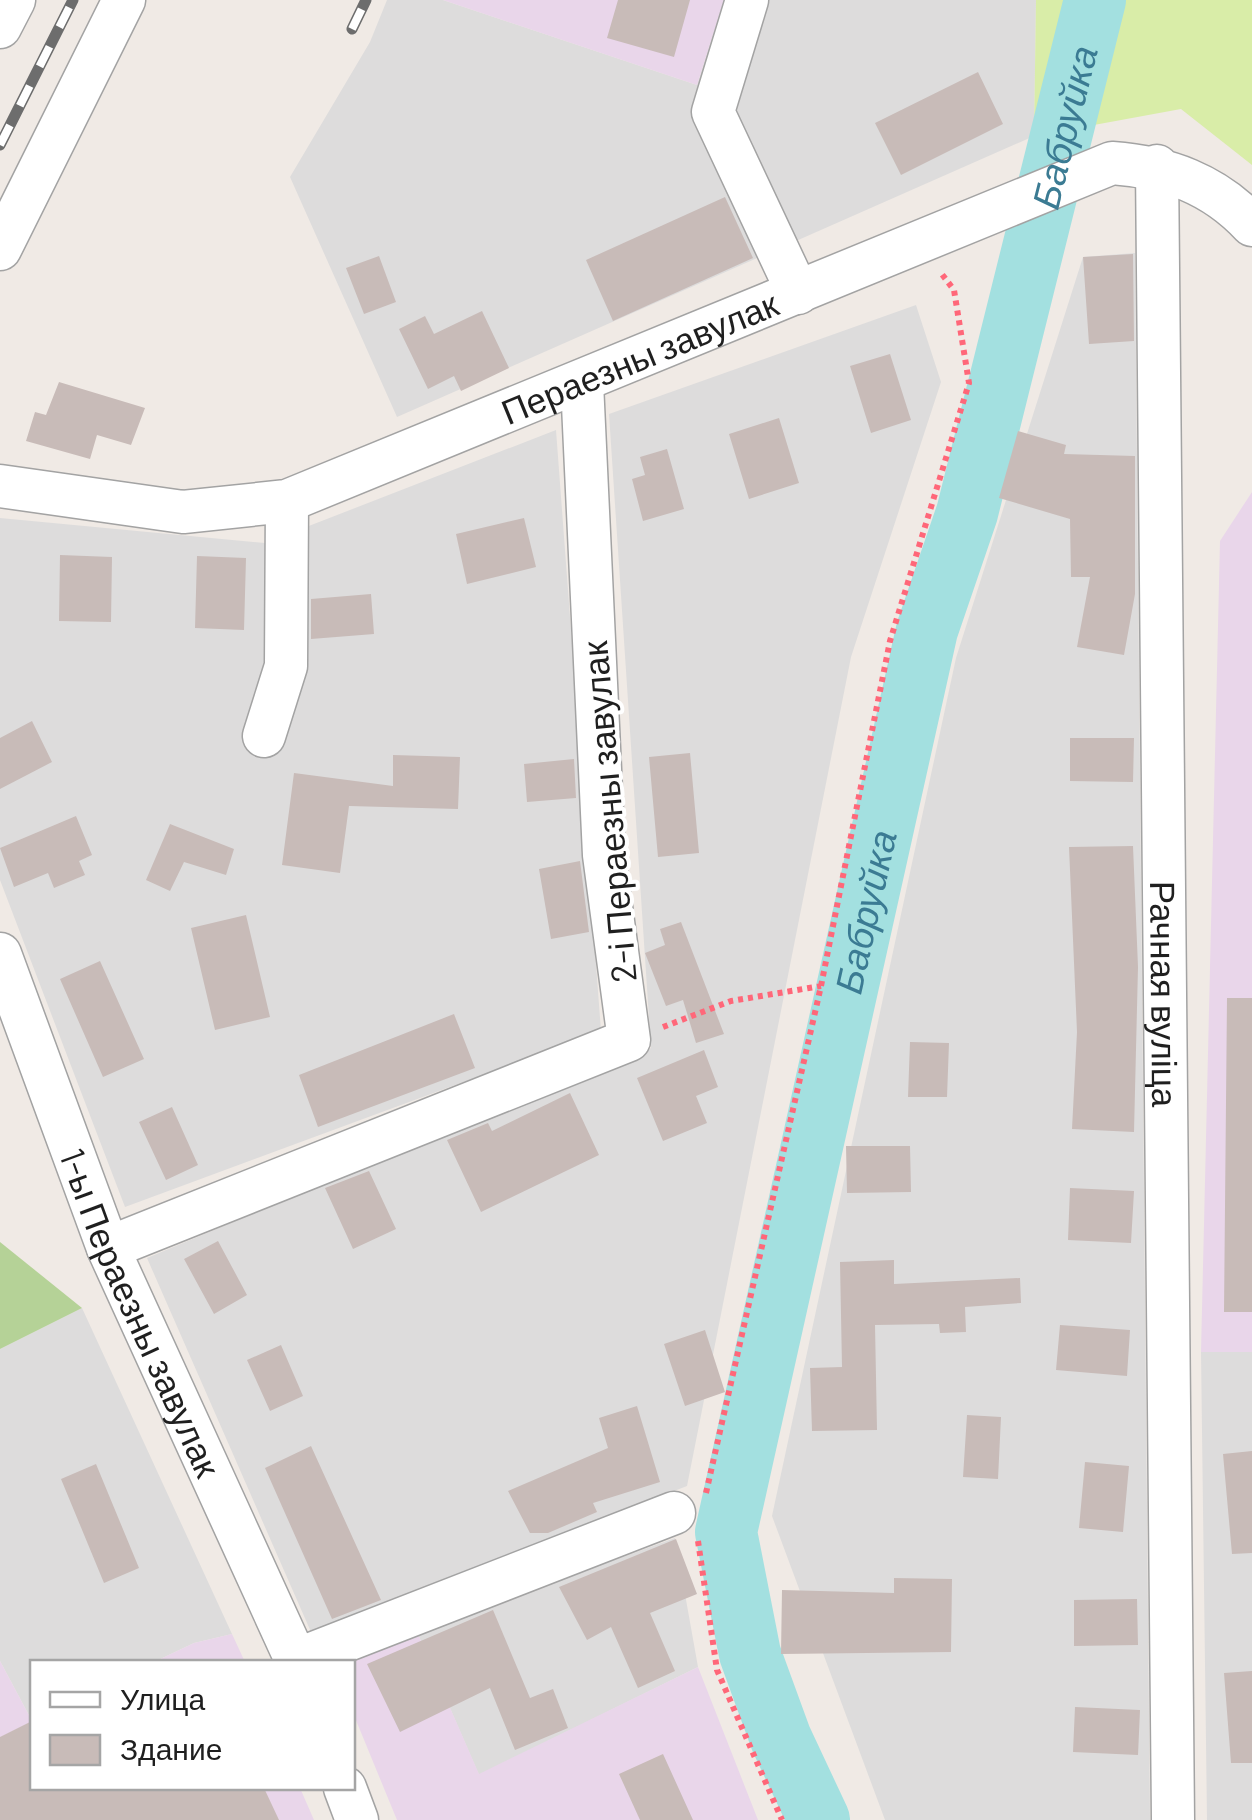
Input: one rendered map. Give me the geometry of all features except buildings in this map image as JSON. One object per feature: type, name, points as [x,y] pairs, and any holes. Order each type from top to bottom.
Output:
[{"type":"street","points":[[0,27],[14,0]]},
{"type":"street","points":[[0,249],[124,0]]},
{"type":"street","points":[[747,0],[713,112],[798,293]]},
{"type":"street","name":"Пераезны завулак","points":[[0,486],[183,512],[287,501],[582,384],[1112,162],[1157,166],[1227,198],[1252,225]]},
{"type":"street","name":"Рачная вуліца","points":[[1157,166],[1172,1820]]},
{"type":"street","name":"2-і Пераезны завулак","points":[[582,384],[604,855],[629,1040]]},
{"type":"street","points":[[264,736],[286,666],[287,501]]},
{"type":"street","name":"1-ы Пераезны завулак","points":[[0,954],[108,1248],[297,1660]]},
{"type":"street","points":[[108,1248],[629,1040]]},
{"type":"street","points":[[300,1660],[674,1512]]},
{"type":"street","points":[[346,1790],[358,1820]]},
{"type":"path","points":[[782,1820],[717,1670],[696,1534],[674,1512],[706,1496],[821,986],[890,642],[969,383],[954,290],[918,243]]},
{"type":"path","points":[[629,1040],[731,1000],[821,986]]},
{"type":"shaded area","points":[[387,0],[443,0],[697,85],[724,0],[1036,0],[1034,136],[397,417],[290,177],[370,42]]},
{"type":"shaded area","points":[[443,0],[724,0],[697,85]]},
{"type":"shaded area","points":[[1135,253],[1150,1820],[885,1820],[772,1516],[956,658],[1083,257]]},
{"type":"shaded area","points":[[916,305],[941,382],[851,657],[687,1486],[311,1632],[147,1258],[651,1048],[609,414]]},
{"type":"shaded area","points":[[556,430],[601,1031],[125,1207],[0,880],[0,518],[265,543]]},
{"type":"shaded area","points":[[1252,492],[1252,1352],[1201,1352],[1220,541]]},
{"type":"shaded area","points":[[82,1308],[232,1634],[194,1643],[158,1660],[30,1660],[30,1717],[0,1661],[0,1349]]},
{"type":"shaded area","points":[[1201,1352],[1252,1352],[1252,1820],[1207,1820]]},
{"type":"shaded area","points":[[675,1538],[698,1667],[479,1775],[417,1632]]},
{"type":"shaded area","points":[[417,1632],[479,1774],[698,1667],[758,1820],[397,1820],[355,1718],[355,1660],[338,1660]]},
{"type":"shaded area","points":[[232,1634],[244,1660],[158,1660],[194,1643]]},
{"type":"shaded area","points":[[0,1661],[30,1717],[30,1790],[301,1790],[314,1820],[0,1820]]},
{"type":"green space","points":[[1036,0],[1252,0],[1252,165],[1181,109],[1034,136]]},
{"type":"green space","points":[[0,1242],[82,1308],[0,1349]]},
{"type":"waterway","name":"Бабруйка","points":[[819,1820],[781,1739],[750,1654],[726,1532],[927,630],[967,513],[1095,0]]},
{"type":"railway","points":[[0,145],[73,0]]},
{"type":"railway","points":[[352,29],[366,0]]}]
